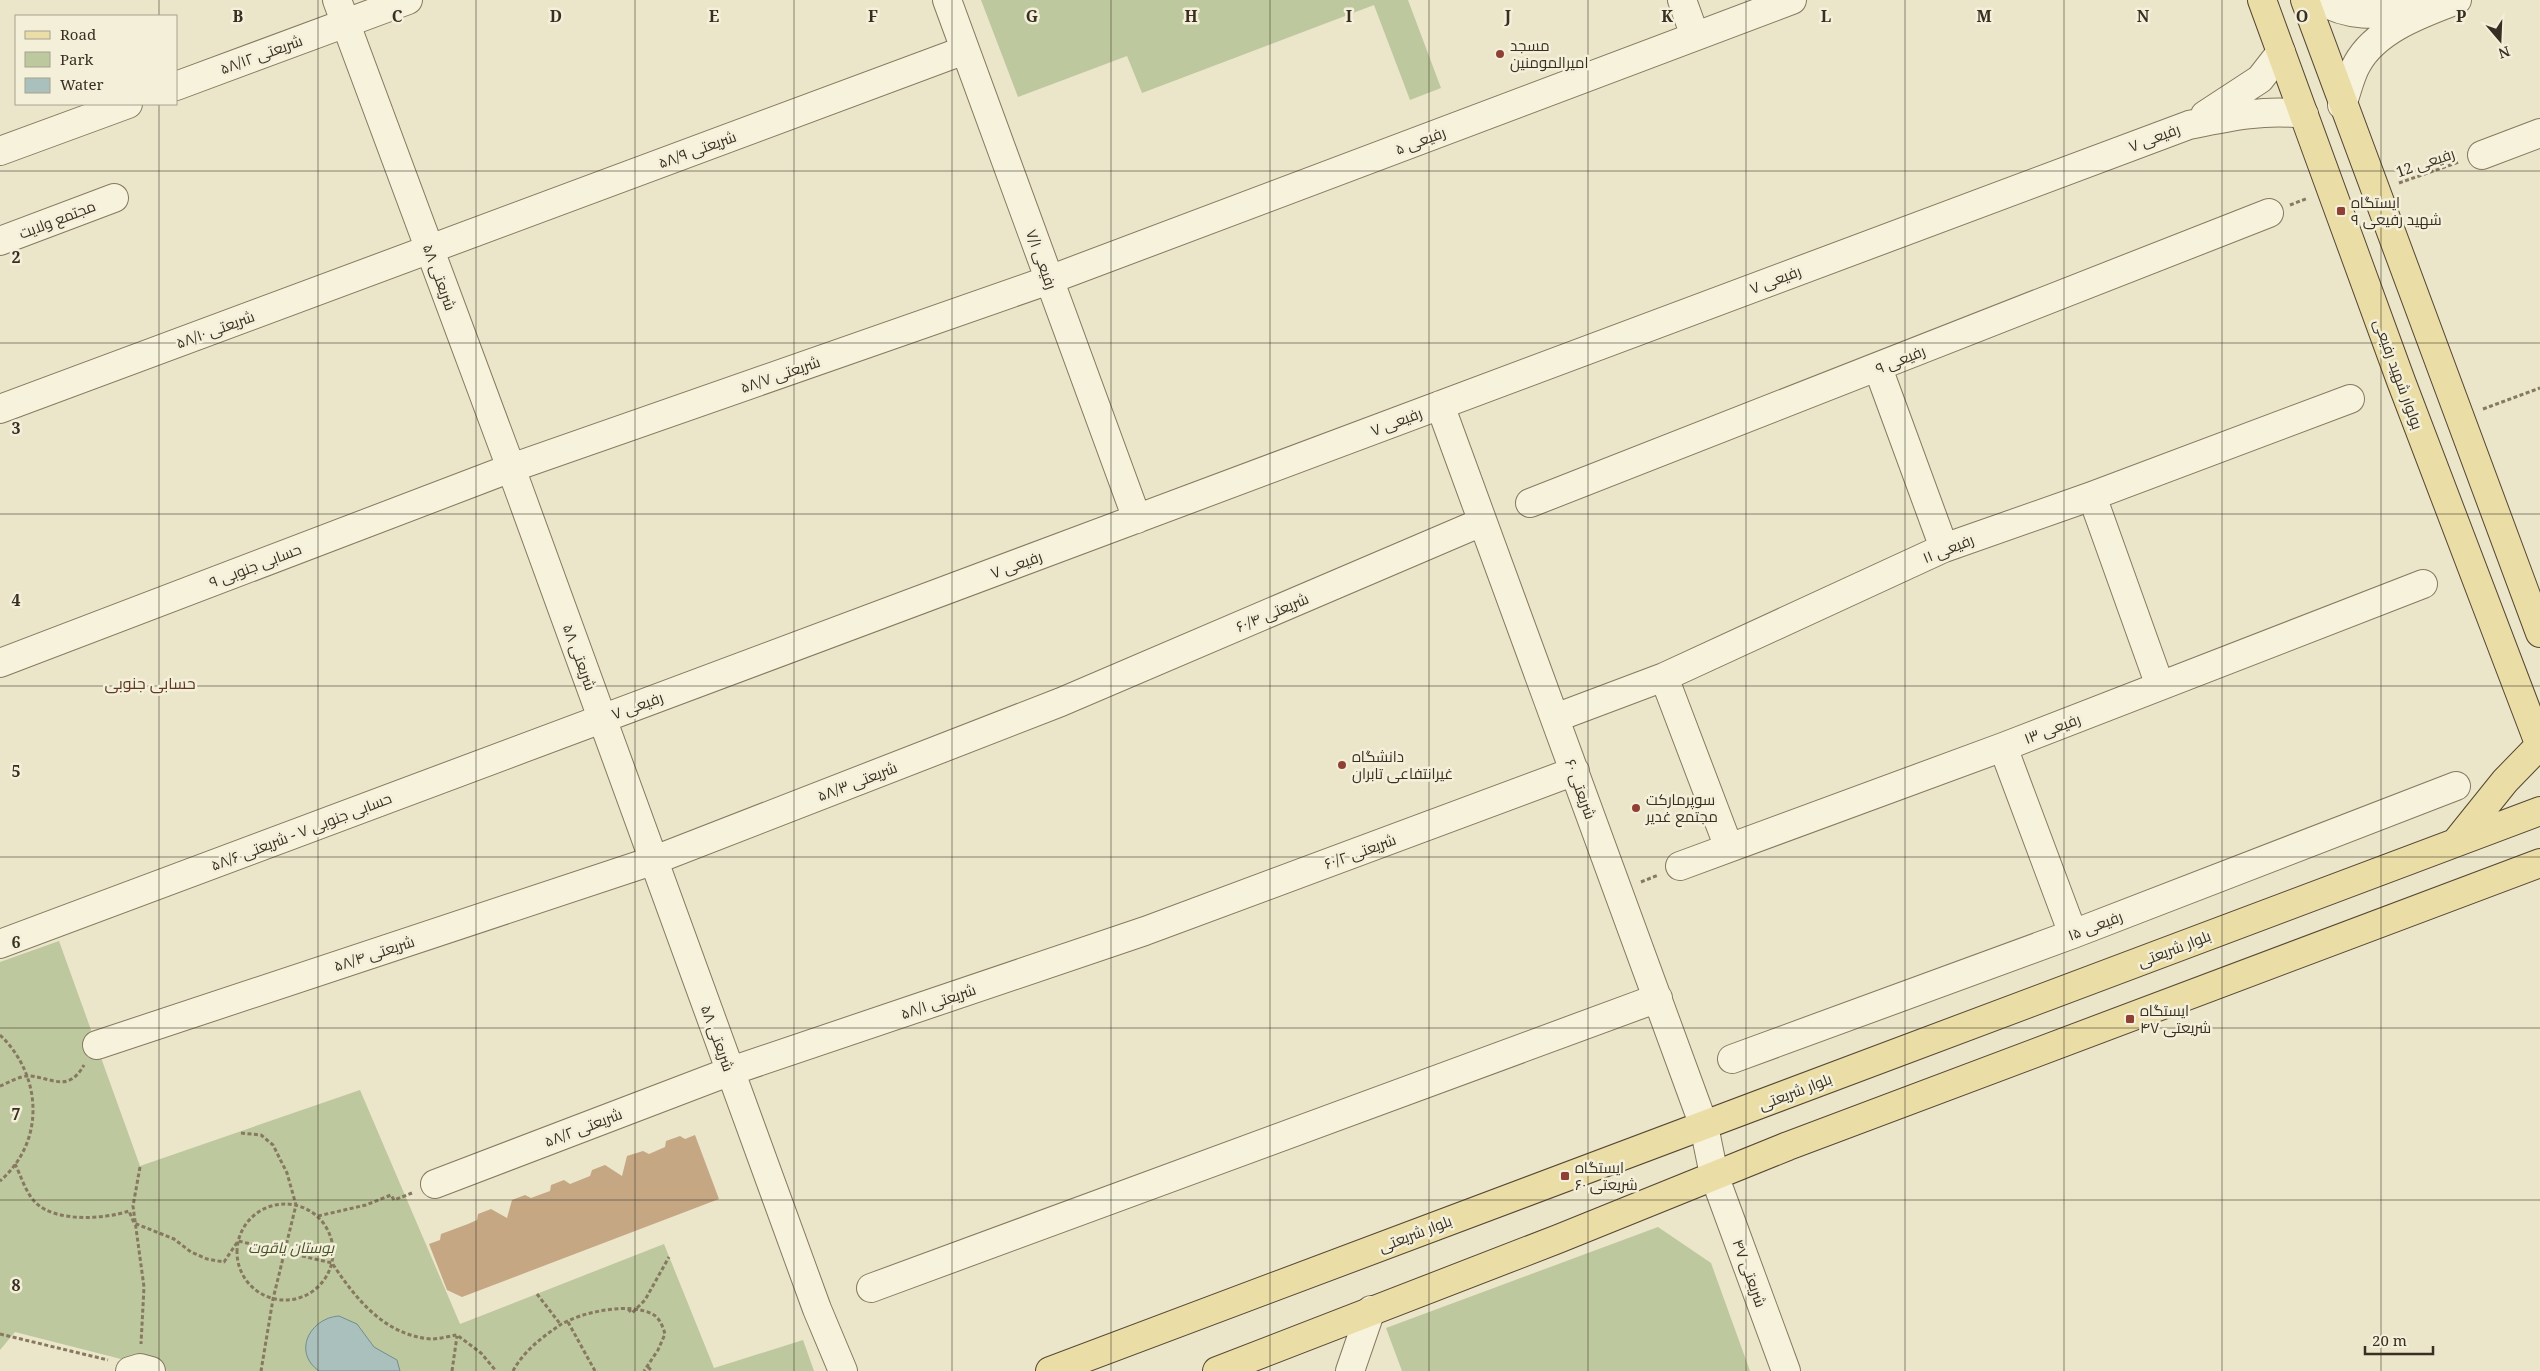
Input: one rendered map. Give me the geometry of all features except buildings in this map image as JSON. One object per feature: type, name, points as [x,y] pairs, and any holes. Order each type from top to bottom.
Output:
[{"type":"main road","name":"بولوار شهید رفیعی","points":[[2262,0],[2401,381],[2540,745]]},
{"type":"main road","points":[[2306,0],[2342,105],[2540,633]]},
{"type":"main road","points":[[2456,842],[2505,781],[2540,745]]},
{"type":"main road","name":"بلوار شریعتی","points":[[1050,1371],[2540,811]]},
{"type":"main road","points":[[1217,1371],[1558,1239],[1714,1175],[2533,873]]},
{"type":"street","name":"شریعتی ۵۸/۱۲","points":[[178,85],[342,11],[408,0]]},
{"type":"street","name":"رفیعی ۷/۱","points":[[947,0],[1137,518]]},
{"type":"street","points":[[1682,0],[1695,36]]},
{"type":"street","name":"رفیعی ۵","points":[[1049,280],[1792,0]]},
{"type":"street","points":[[2320,0],[2340,10],[2374,16],[2431,10]]},
{"type":"street","points":[[2342,105],[2357,64],[2369,49],[2385,35],[2431,10],[2458,0]]},
{"type":"street","name":"شریعتی ۵۸","points":[[342,11],[511,468],[652,861],[731,1071],[817,1309],[843,1371]]},
{"type":"street","name":"شریعتی ۵۸/۹","points":[[429,249],[965,50]]},
{"type":"street","points":[[2189,124],[2260,79],[2281,52]]},
{"type":"street","points":[[0,152],[125,105]]},
{"type":"street","points":[[2189,124],[2247,113],[2278,111],[2304,114]]},
{"type":"street","name":"رفیعی ۷","points":[[602,718],[2189,124]]},
{"type":"street","points":[[2482,154],[2540,133]]},
{"type":"street","name":"مجتمع ولایت","points":[[0,241],[114,198]]},
{"type":"street","name":"رفیعی ۹","points":[[1530,503],[2269,213]]},
{"type":"street","name":"شریعتی ۵۸/۱۰","points":[[0,408],[429,249]]},
{"type":"street","name":"شریعتی ۵۸/۷","points":[[511,468],[1049,280]]},
{"type":"street","points":[[1878,368],[1944,548]]},
{"type":"street","name":"رفیعی ۱۱","points":[[1555,718],[1664,677],[1944,548],[2092,496],[2350,399]]},
{"type":"street","name":"شریعتی ۶۰","points":[[1440,405],[1704,1126],[1714,1175]]},
{"type":"street","name":"حسابی جنوبی ۹","points":[[0,663],[511,468]]},
{"type":"street","points":[[2092,496],[2160,686]]},
{"type":"street","name":"شریعتی ۶۰/۴","points":[[1061,702],[1482,522]]},
{"type":"street","name":"رفیعی ۱۳","points":[[1680,866],[2003,747],[2423,584]]},
{"type":"street","points":[[1664,677],[1729,848]]},
{"type":"street","name":"شریعتی ۵۸/۳","points":[[652,861],[1061,702]]},
{"type":"street","name":"حسابی جنوبی ۷ - شریعتی ۵۸/۶","points":[[0,944],[602,718]]},
{"type":"street","points":[[2003,747],[2073,934]]},
{"type":"street","name":"شریعتی ۶۰/۲","points":[[1146,931],[1574,771]]},
{"type":"street","name":"رفیعی ۱۵","points":[[1732,1059],[2073,934],[2456,786]]},
{"type":"street","name":"شریعتی ۵۸/۴","points":[[97,1045],[652,861]]},
{"type":"street","name":"شریعتی ۵۸/۱","points":[[731,1071],[1146,931]]},
{"type":"street","points":[[871,1288],[1658,998]]},
{"type":"street","name":"شریعتی ۵۸/۲","points":[[435,1184],[731,1071]]},
{"type":"street","name":"شریعتی ۴۷","points":[[1714,1175],[1786,1371]]},
{"type":"street","points":[[1350,1371],[1371,1310]]},
{"type":"path","name":"رفیعی 12","points":[[2375,191],[2482,154]]},
{"type":"path","points":[[2269,213],[2332,189]]},
{"type":"path","points":[[2459,418],[2540,388]]},
{"type":"path","points":[[1619,890],[1680,866]]},
{"type":"path","points":[[0,1036],[21,1059],[33,1092],[32,1128],[27,1145],[15,1164],[0,1180]]},
{"type":"path","points":[[0,1086],[28,1075],[55,1083],[65,1082],[82,1069],[97,1045]]},
{"type":"path","points":[[241,1133],[261,1134],[273,1145],[287,1173],[296,1205],[273,1299],[261,1371]]},
{"type":"path","points":[[15,1164],[35,1202],[51,1212],[71,1218],[129,1211],[134,1223],[174,1239],[191,1252],[215,1261],[224,1262],[238,1241]]},
{"type":"path","points":[[0,1334],[141,1370],[144,1287],[133,1206],[140,1166]]},
{"type":"path","points":[[318,1216],[366,1205],[391,1195],[394,1200],[435,1184]]},
{"type":"path","points":[[296,1205],[318,1216],[331,1238],[332,1263],[327,1274],[310,1293],[286,1300],[273,1299],[262,1294],[243,1277],[236,1253],[238,1241],[242,1229],[259,1211],[271,1206],[296,1205]]},
{"type":"path","points":[[238,1241],[332,1263],[349,1289],[360,1299],[369,1312],[387,1325],[409,1335],[432,1339],[458,1335],[481,1354],[496,1371]]},
{"type":"path","points":[[627,1308],[632,1313],[645,1300],[669,1257]]},
{"type":"path","points":[[537,1294],[561,1325]]},
{"type":"path","points":[[513,1371],[525,1354],[561,1325],[612,1309],[627,1308],[639,1308],[655,1316],[662,1324],[665,1334],[648,1367],[644,1371]]},
{"type":"path","points":[[568,1322],[595,1371]]},
{"type":"path","points":[[452,1371],[458,1335]]},
{"type":"path","points":[[648,1367],[652,1371]]},
{"type":"green space","points":[[981,0],[1408,0],[1441,88],[1410,100],[1374,5],[1142,93],[1127,56],[1018,97]]},
{"type":"green space","name":"بوستان یاقوت","points":[[59,941],[140,1166],[360,1090],[460,1324],[664,1244],[714,1368],[803,1340],[814,1371],[168,1371],[15,1332],[0,1350],[0,962]]},
{"type":"green space","points":[[1658,1227],[1711,1263],[1750,1371],[1402,1371],[1386,1328]]},
{"type":"water","points":[[339,1316],[357,1324],[374,1347],[397,1360],[400,1371],[319,1371],[311,1363],[307,1355],[308,1337],[320,1323],[329,1318]]},
{"type":"place","name":"مسجد امیرالمومنین","points":[[1500,54]]},
{"type":"place","name":"ایستگاه شهید رفیعی ۹","points":[[2341,211]]},
{"type":"place","name":"دانشگاه غیرانتفاعی تابران","points":[[1342,765]]},
{"type":"place","name":"سوپرمارکت مجتمع غدیر","points":[[1636,808]]},
{"type":"place","name":"ایستگاه شریعتی ۴۷","points":[[2130,1019]]},
{"type":"place","name":"ایستگاه شریعتی ۶۰","points":[[1565,1176]]},
{"type":"district","name":"حسابی جنوبی","points":[[150,683]]}]
